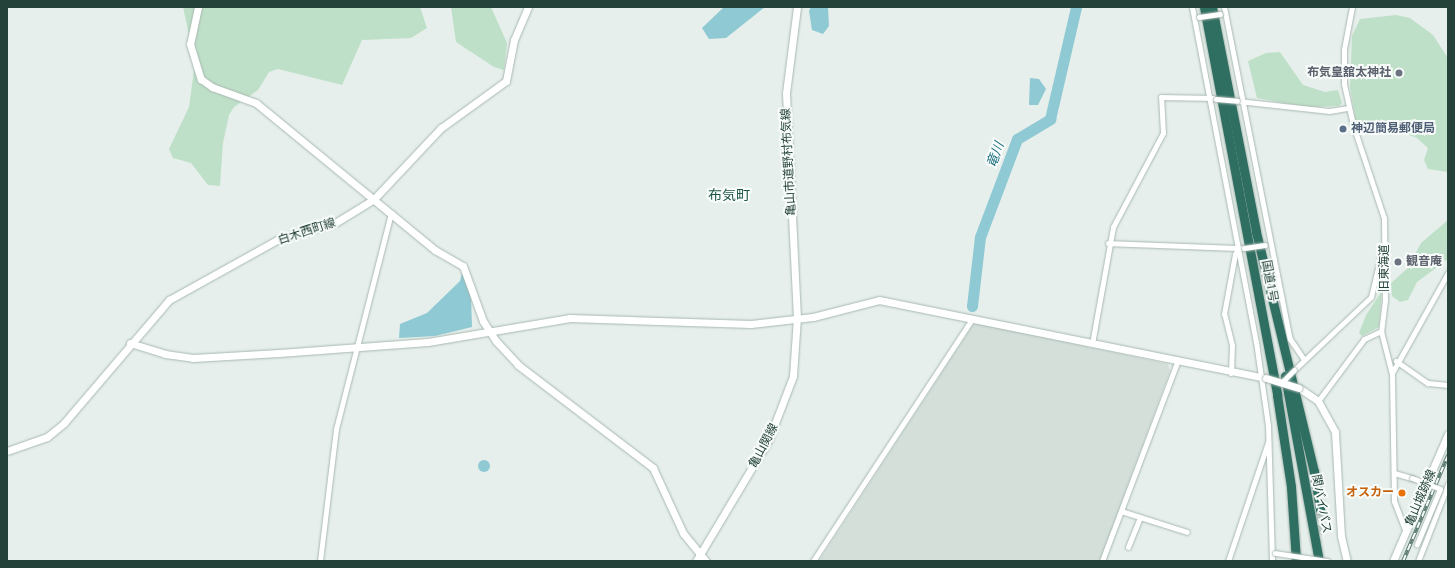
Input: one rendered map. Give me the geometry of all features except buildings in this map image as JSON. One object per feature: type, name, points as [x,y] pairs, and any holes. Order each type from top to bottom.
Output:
[{"type":"highway","name":"国道1号","points":[[1204,7],[1256,279],[1290,479],[1296,561]]},
{"type":"highway","name":"国道1号","points":[[1212,7],[1256,232],[1314,471],[1320,510]]},
{"type":"highway","points":[[1256,232],[1298,451]]},
{"type":"highway","points":[[1256,279],[1298,451]]},
{"type":"highway","name":"関バイパス","points":[[1298,451],[1319,561]]},
{"type":"street","points":[[198,7],[190,44],[201,79],[212,87],[256,103],[391,213],[466,270],[488,332],[518,365],[653,468],[683,533],[706,561]]},
{"type":"street","name":"白木西町線","points":[[7,451],[47,437],[64,424],[130,344],[170,300],[278,240],[335,224],[374,199],[441,128],[506,81],[514,40],[528,7]]},
{"type":"street","name":"亀山市道野村布気線","points":[[797,7],[786,93],[798,318]]},
{"type":"street","points":[[1192,7],[1197,17],[1242,248],[1263,378],[1268,442],[1273,553],[1272,561]]},
{"type":"street","name":"旧東海道","points":[[1352,7],[1343,67],[1349,108],[1382,207],[1385,300],[1381,331],[1392,374],[1394,501],[1406,532]]},
{"type":"street","points":[[1197,17],[1223,11],[1267,244],[1290,339],[1304,360]]},
{"type":"street","points":[[1092,344],[1108,243],[1120,212],[1161,138],[1164,123],[1161,98],[1213,98],[1329,112],[1349,108]]},
{"type":"street","points":[[320,561],[336,429],[358,345],[368,293],[391,213]]},
{"type":"street","points":[[1108,243],[1242,248],[1267,244]]},
{"type":"street","points":[[1282,382],[1371,297],[1384,246]]},
{"type":"street","points":[[1231,373],[1232,345],[1224,314],[1235,254],[1242,248]]},
{"type":"street","points":[[1392,374],[1396,362],[1448,273]]},
{"type":"street","points":[[130,344],[165,354],[193,358],[358,345],[428,342],[570,318],[751,324],[798,318],[879,300],[1231,373],[1263,378],[1300,388],[1318,401],[1338,443],[1341,536],[1347,561]]},
{"type":"street","name":"亀山関線","points":[[696,561],[769,439],[783,408],[795,361],[798,318]]},
{"type":"street","points":[[813,561],[972,319]]},
{"type":"street","points":[[1318,401],[1364,339],[1381,331]]},
{"type":"street","points":[[1102,561],[1177,362]]},
{"type":"street","points":[[1396,362],[1428,383],[1448,385]]},
{"type":"street","name":"亀山城跡線","points":[[1393,561],[1448,434]]},
{"type":"street","points":[[1228,561],[1268,442]]},
{"type":"street","points":[[1394,473],[1440,489],[1418,544],[1418,561]]},
{"type":"street","points":[[1418,561],[1448,484]]},
{"type":"street","points":[[1121,511],[1187,532]]},
{"type":"street","points":[[1128,547],[1140,518]]},
{"type":"street","points":[[1273,553],[1327,561]]},
{"type":"shaded area","points":[[978,323],[1168,364],[1170,371],[1100,561],[819,561],[973,325]]},
{"type":"green space","points":[[183,7],[420,7],[427,28],[411,38],[362,40],[342,85],[278,69],[269,72],[258,90],[234,107],[229,115],[223,143],[220,186],[208,185],[191,163],[173,158],[169,149],[189,107],[195,63]]},
{"type":"green space","points":[[451,7],[491,7],[507,43],[504,70],[494,67],[456,42]]},
{"type":"green space","name":"布気皇舘太神社","points":[[1396,15],[1410,18],[1433,35],[1448,58],[1448,172],[1428,169],[1424,160],[1428,148],[1417,138],[1393,129],[1357,127],[1350,87],[1352,36],[1360,19]]},
{"type":"green space","points":[[1280,52],[1303,85],[1325,92],[1338,90],[1342,103],[1339,106],[1306,107],[1257,98],[1248,61],[1266,53]]},
{"type":"green space","points":[[1448,220],[1448,259],[1417,282],[1408,300],[1400,302],[1392,296],[1391,283],[1408,268],[1421,243]]},
{"type":"green space","points":[[1382,291],[1379,327],[1362,336],[1359,333],[1366,315]]},
{"type":"water","points":[[724,7],[765,7],[726,38],[709,39],[702,28]]},
{"type":"water","points":[[811,7],[828,7],[829,26],[823,34],[812,30],[809,11]]},
{"type":"water","points":[[1030,78],[1039,79],[1046,89],[1038,105],[1029,105]]},
{"type":"water","points":[[462,273],[471,296],[472,327],[435,336],[399,338],[400,324],[427,313],[460,281]]},
{"type":"water","points":[[484,460],[488,462],[490,466],[488,470],[484,472],[480,470],[478,466],[480,462]]},
{"type":"waterway","name":"竜川","points":[[972,306],[980,237],[1017,139],[1050,119],[1076,7]]},
{"type":"tunnel","points":[[1316,547],[1320,510]]},
{"type":"railway","points":[[1403,561],[1448,455]]},
{"type":"place","name":"布気皇舘太神社","points":[[1399,73]]},
{"type":"place","name":"神辺簡易郵便局","points":[[1343,129]]},
{"type":"place","name":"観音庵","points":[[1398,262]]},
{"type":"place","name":"オスカー","points":[[1402,493]]},
{"type":"district","name":"布気町","points":[[729,195]]}]
